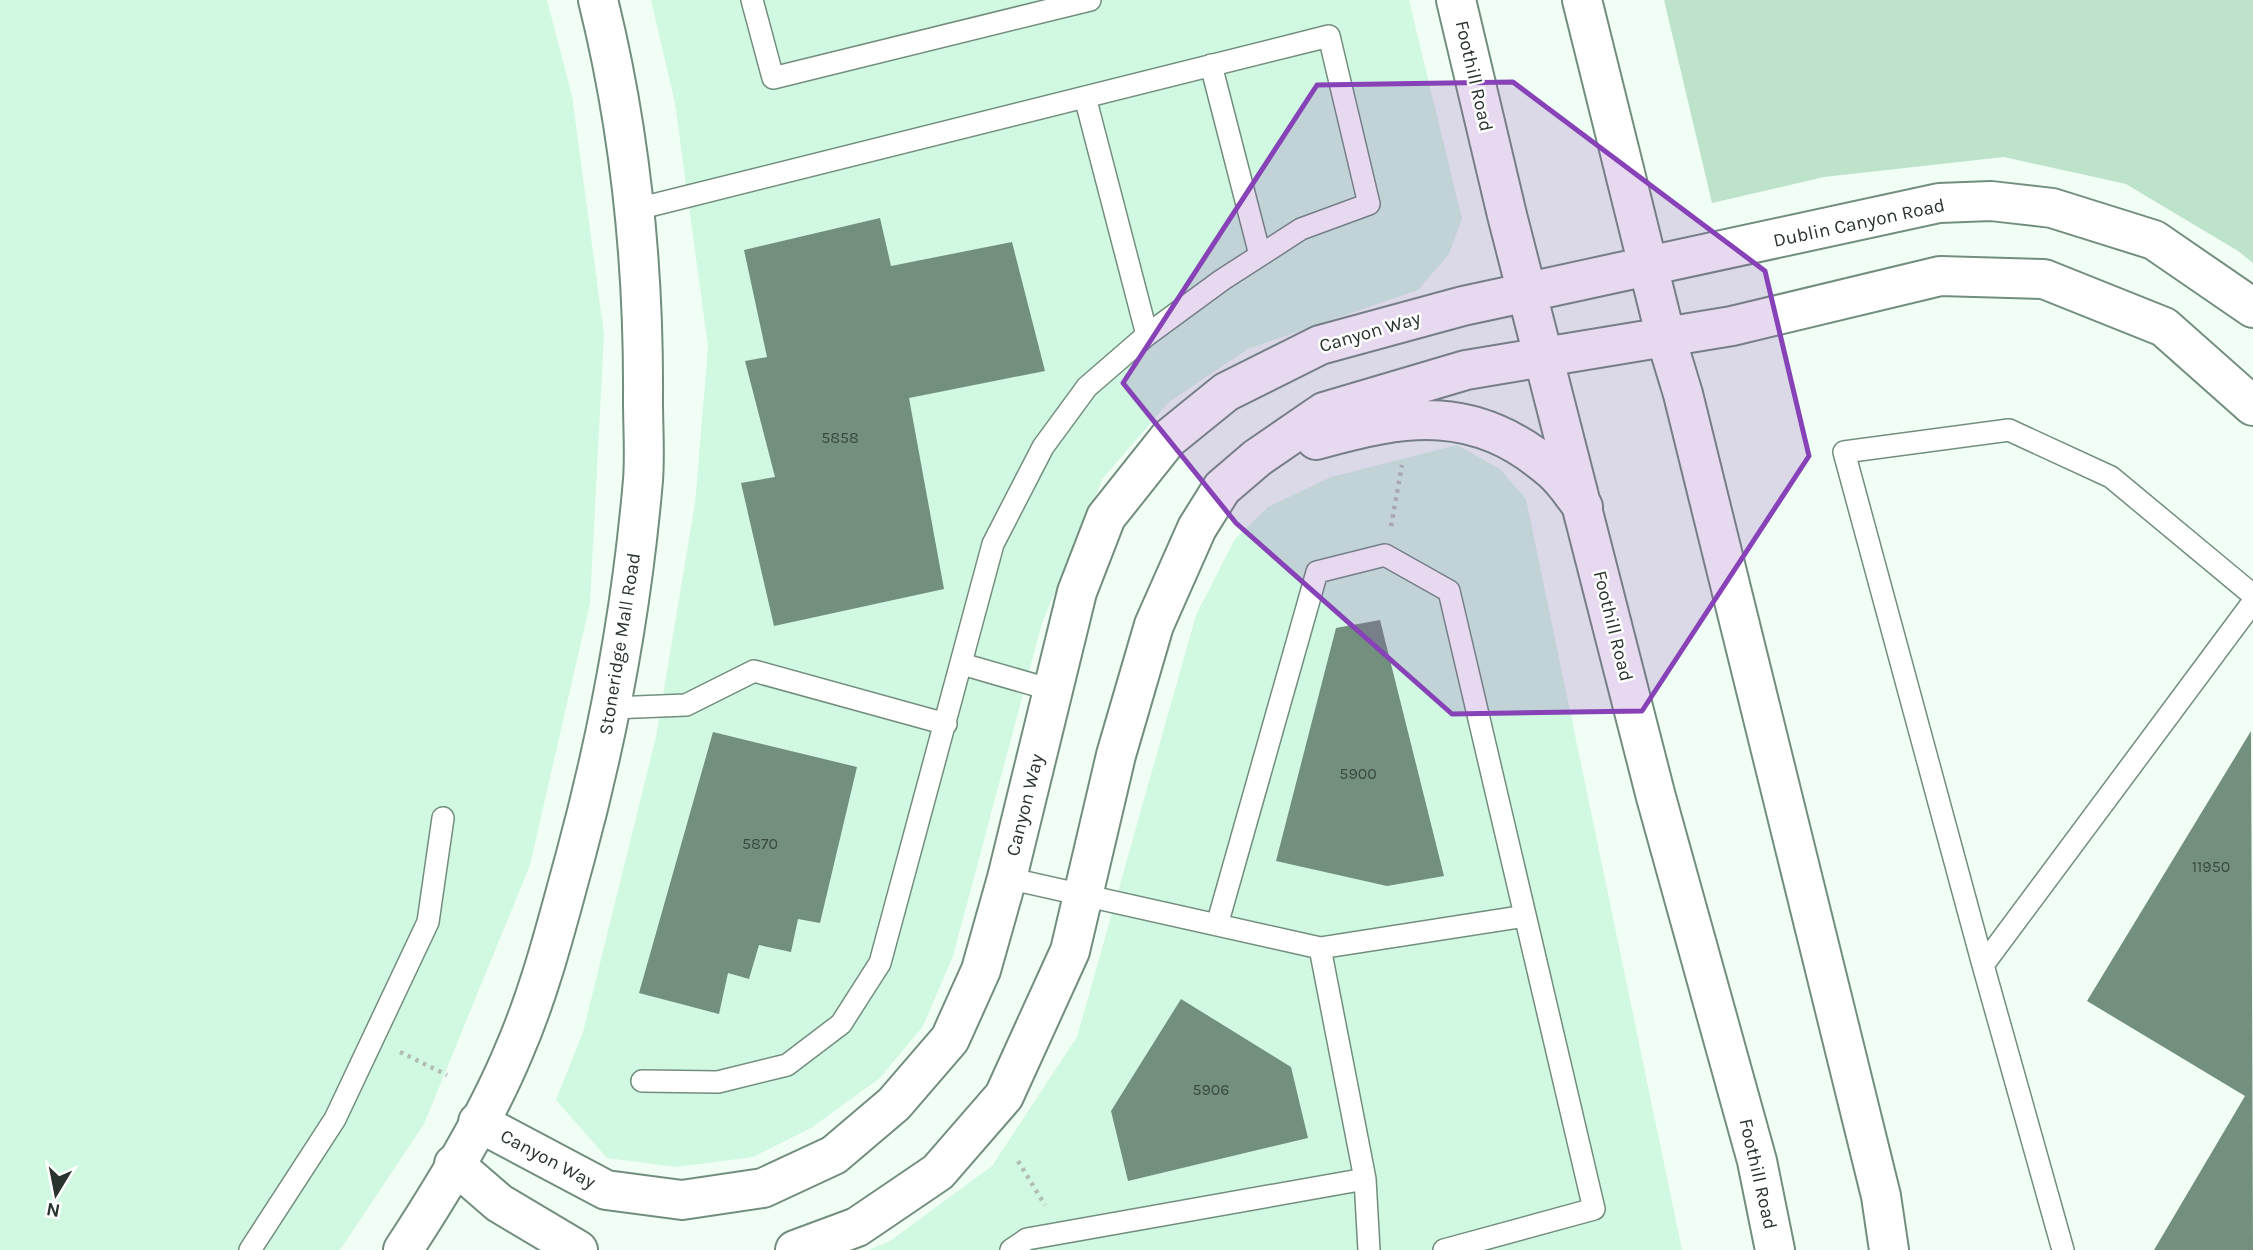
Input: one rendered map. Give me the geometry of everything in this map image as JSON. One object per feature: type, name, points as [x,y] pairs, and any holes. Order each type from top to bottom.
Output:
[{"type":"street","name":"Stoneridge Mall Road","points":[[403,1250],[478,1122],[514,1051],[550,951],[612,708],[630,601],[643,477],[643,347],[633,211],[612,58],[598,0]]},
{"type":"street","name":"Foothill Road","points":[[1456,0],[1656,797],[1756,1161],[1775,1250]]},
{"type":"street","points":[[1582,0],[1666,338],[1686,407],[1881,1196],[1889,1250]]},
{"type":"street","name":"Dublin Canyon Road","points":[[1528,292],[1939,203],[1991,201],[2052,208],[2154,240],[2253,308]]},
{"type":"street","points":[[795,1250],[857,1227],[938,1172],[1004,1096],[1070,951],[1116,755],[1154,625],[1197,528],[1222,488],[1257,458],[1324,412],[1466,370],[1732,326],[1940,276],[2044,279],[2164,327],[2253,406]]},
{"type":"street","name":"Canyon Way","points":[[478,1122],[606,1190],[682,1200],[763,1188],[834,1155],[894,1104],[950,1039],[981,970],[1007,878],[1077,592],[1106,517],[1168,439],[1226,392],[1320,345],[1463,306],[1528,292]]},
{"type":"street","points":[[1257,458],[1350,430],[1423,419],[1463,421],[1508,439],[1553,471],[1583,507]]},
{"type":"street","points":[[454,1164],[499,1203],[578,1250]]},
{"type":"lane","points":[[752,0],[773,78],[1090,0]]},
{"type":"lane","points":[[633,211],[1329,36],[1369,204],[1301,229],[1147,335],[1087,387],[1043,447],[993,544],[880,963],[841,1024],[787,1065],[718,1082],[642,1080]]},
{"type":"lane","points":[[1211,65],[1260,255]]},
{"type":"lane","points":[[1086,97],[1147,335]]},
{"type":"lane","points":[[2063,1250],[1844,452],[2009,430],[2111,477],[2253,595]]},
{"type":"lane","points":[[1217,925],[1317,572],[1385,555],[1449,592],[1594,1209],[1444,1250]]},
{"type":"lane","points":[[1983,965],[2253,602]]},
{"type":"lane","points":[[962,664],[1052,690]]},
{"type":"lane","points":[[612,708],[686,705],[754,671],[946,724]]},
{"type":"lane","points":[[250,1250],[335,1119],[428,922],[443,818]]},
{"type":"lane","points":[[1007,878],[1320,948],[1525,916]]},
{"type":"lane","points":[[1320,948],[1365,1179],[1369,1250]]},
{"type":"lane","points":[[1011,1250],[1027,1239],[1365,1179]]},
{"type":"path","points":[[375,1039],[447,1075]]},
{"type":"path","points":[[1018,1161],[1062,1233]]},
{"type":"highlighted area","points":[[1513,82],[1765,271],[1809,456],[1642,711],[1452,714],[1236,523],[1123,383],[1317,85]]},
{"type":"shaded area","points":[[0,0],[547,0],[572,96],[604,334],[590,603],[530,865],[424,1124],[340,1250],[0,1250]]},
{"type":"shaded area","points":[[651,0],[1409,0],[1462,219],[1449,254],[1418,290],[1248,349],[1169,402],[1103,478],[1042,623],[953,956],[923,1026],[880,1078],[811,1128],[753,1157],[677,1167],[607,1158],[556,1100],[583,1032],[656,737],[695,504],[708,347],[675,103]]},
{"type":"shaded area","points":[[1664,0],[2253,0],[2253,263],[2238,251],[2126,184],[2004,157],[1824,177],[1712,203]]},
{"type":"shaded area","points":[[1457,445],[1500,469],[1526,499],[1682,1250],[869,1250],[890,1241],[992,1166],[1077,1037],[1196,615],[1235,539],[1268,507],[1331,477]]},
{"type":"building","points":[[880,218],[891,266],[1012,242],[1045,371],[909,398],[944,589],[774,626],[741,483],[775,477],[745,361],[767,357],[744,250]]},
{"type":"building","points":[[1380,620],[1444,876],[1387,886],[1276,861],[1336,628]]},
{"type":"building","points":[[2251,731],[2253,1250],[2154,1250],[2245,1096],[2087,1001]]},
{"type":"building","points":[[713,732],[857,767],[820,923],[798,919],[791,952],[759,945],[749,979],[728,973],[719,1014],[639,993]]},
{"type":"building","points":[[1181,999],[1291,1067],[1308,1138],[1128,1181],[1111,1111]]}]
